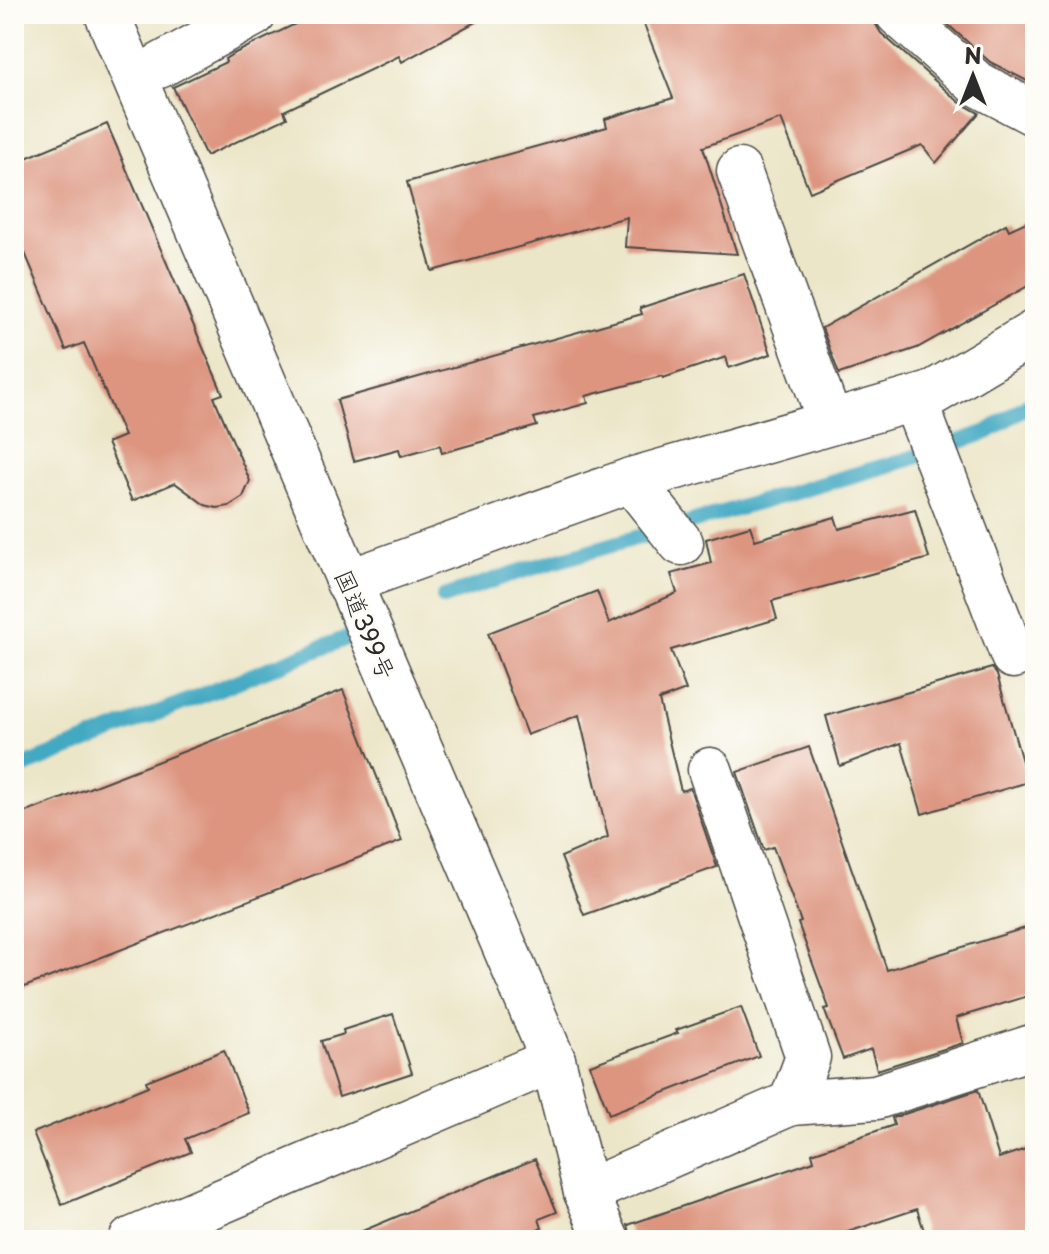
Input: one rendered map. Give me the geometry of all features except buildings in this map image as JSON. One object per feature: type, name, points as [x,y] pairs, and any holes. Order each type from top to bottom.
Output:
[{"type":"main road","name":"国道399号","points":[[107,14],[553,1060],[586,1192],[607,1240]]},
{"type":"main road","points":[[159,66],[254,14]]},
{"type":"main road","points":[[898,14],[976,83],[1035,114]]},
{"type":"main road","points":[[739,171],[830,422]]},
{"type":"main road","points":[[348,582],[631,480],[931,394],[1035,332]]},
{"type":"main road","points":[[914,399],[1013,656]]},
{"type":"main road","points":[[631,480],[681,543]]},
{"type":"main road","points":[[710,770],[808,1057],[791,1103]]},
{"type":"main road","points":[[586,1192],[791,1103],[876,1097],[1035,1046]]},
{"type":"main road","points":[[131,1240],[553,1060]]},
{"type":"waterway","points":[[444,597],[518,572],[909,459],[987,432],[1035,400]]},
{"type":"waterway","points":[[14,770],[349,637]]}]
